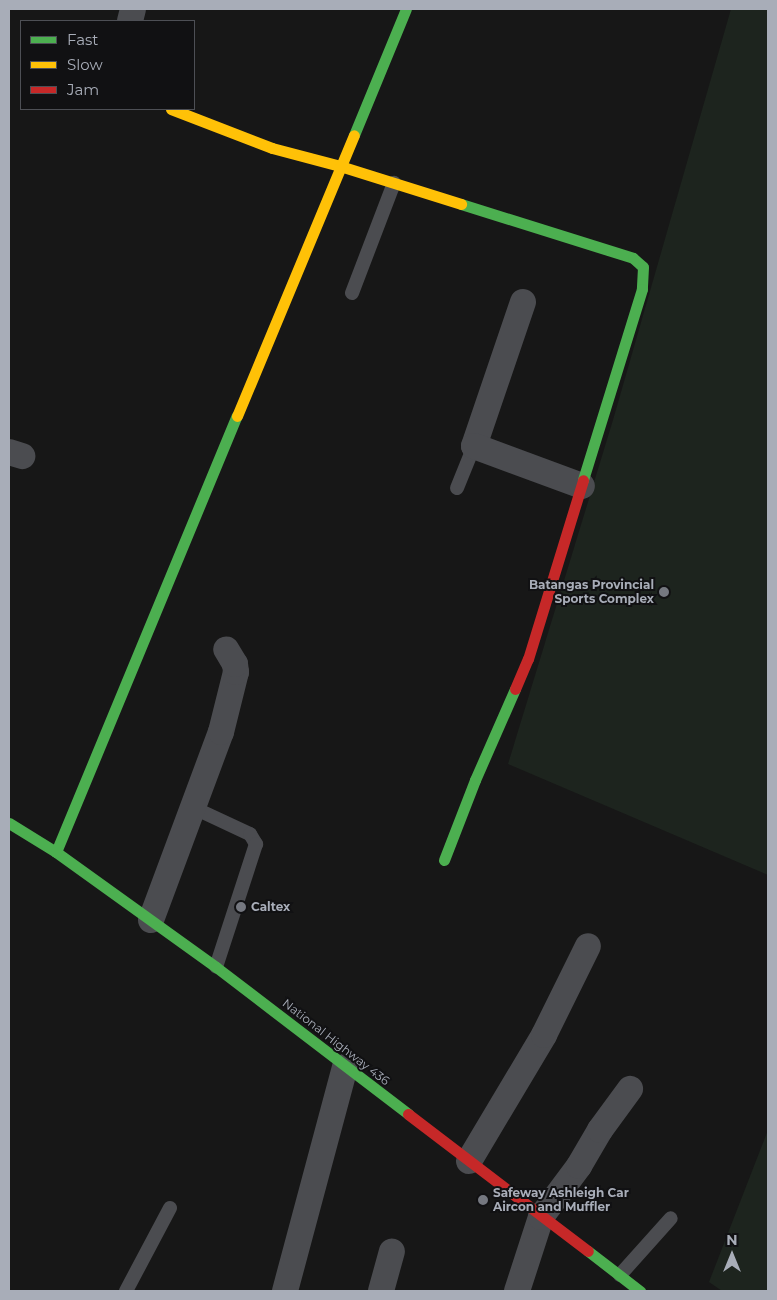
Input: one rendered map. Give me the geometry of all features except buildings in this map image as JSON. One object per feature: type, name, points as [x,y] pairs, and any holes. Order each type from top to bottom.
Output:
[{"type":"street","points":[[56,852],[406,9]]},
{"type":"street","points":[[174,110],[272,148],[340,166],[633,258],[643,267],[642,289],[528,660],[444,860]]},
{"type":"street","points":[[522,302],[474,446],[582,486]]},
{"type":"street","points":[[150,920],[221,732],[235,680],[235,664],[226,649]]},
{"type":"street","name":"National Highway 436","points":[[9,823],[56,852],[216,966],[541,1218],[640,1291]]},
{"type":"street","points":[[469,1161],[544,1035],[588,946]]},
{"type":"street","points":[[285,1291],[345,1067]]},
{"type":"street","points":[[517,1291],[541,1218],[579,1166],[600,1130],[630,1089]]},
{"type":"street","points":[[381,1291],[392,1251]]},
{"type":"lane","points":[[352,293],[394,183]]},
{"type":"lane","points":[[457,488],[474,446]]},
{"type":"lane","points":[[192,807],[250,834],[256,844],[216,966]]},
{"type":"lane","points":[[126,1291],[170,1208]]},
{"type":"lane","points":[[620,1275],[671,1218]]},
{"type":"shaded area","name":"Batangas Provincial Sports Complex","points":[[731,9],[768,9],[768,875],[508,764],[613,420]]},
{"type":"shaded area","points":[[768,1130],[768,1291],[722,1291],[709,1282]]},
{"type":"traffic: fast","points":[[354,135],[406,9]]},
{"type":"traffic: fast","points":[[461,204],[633,258],[643,267],[642,289],[583,480]]},
{"type":"traffic: fast","points":[[56,852],[237,416]]},
{"type":"traffic: fast","points":[[444,860],[475,780],[515,689]]},
{"type":"traffic: fast","points":[[9,823],[56,852],[216,967],[408,1114]]},
{"type":"traffic: fast","points":[[588,1251],[640,1291]]},
{"type":"traffic: slow","points":[[174,110],[272,148],[340,166],[461,204]]},
{"type":"traffic: slow","points":[[237,416],[354,135]]},
{"type":"traffic: jam","points":[[515,689],[528,659],[583,480]]},
{"type":"traffic: jam","points":[[408,1114],[588,1251]]},
{"type":"place","name":"Batangas Provincial Sports Complex","points":[[664,592]]},
{"type":"place","name":"Caltex","points":[[241,907]]},
{"type":"place","name":"Safeway Ashleigh Car Aircon and Muffler","points":[[483,1200]]}]
